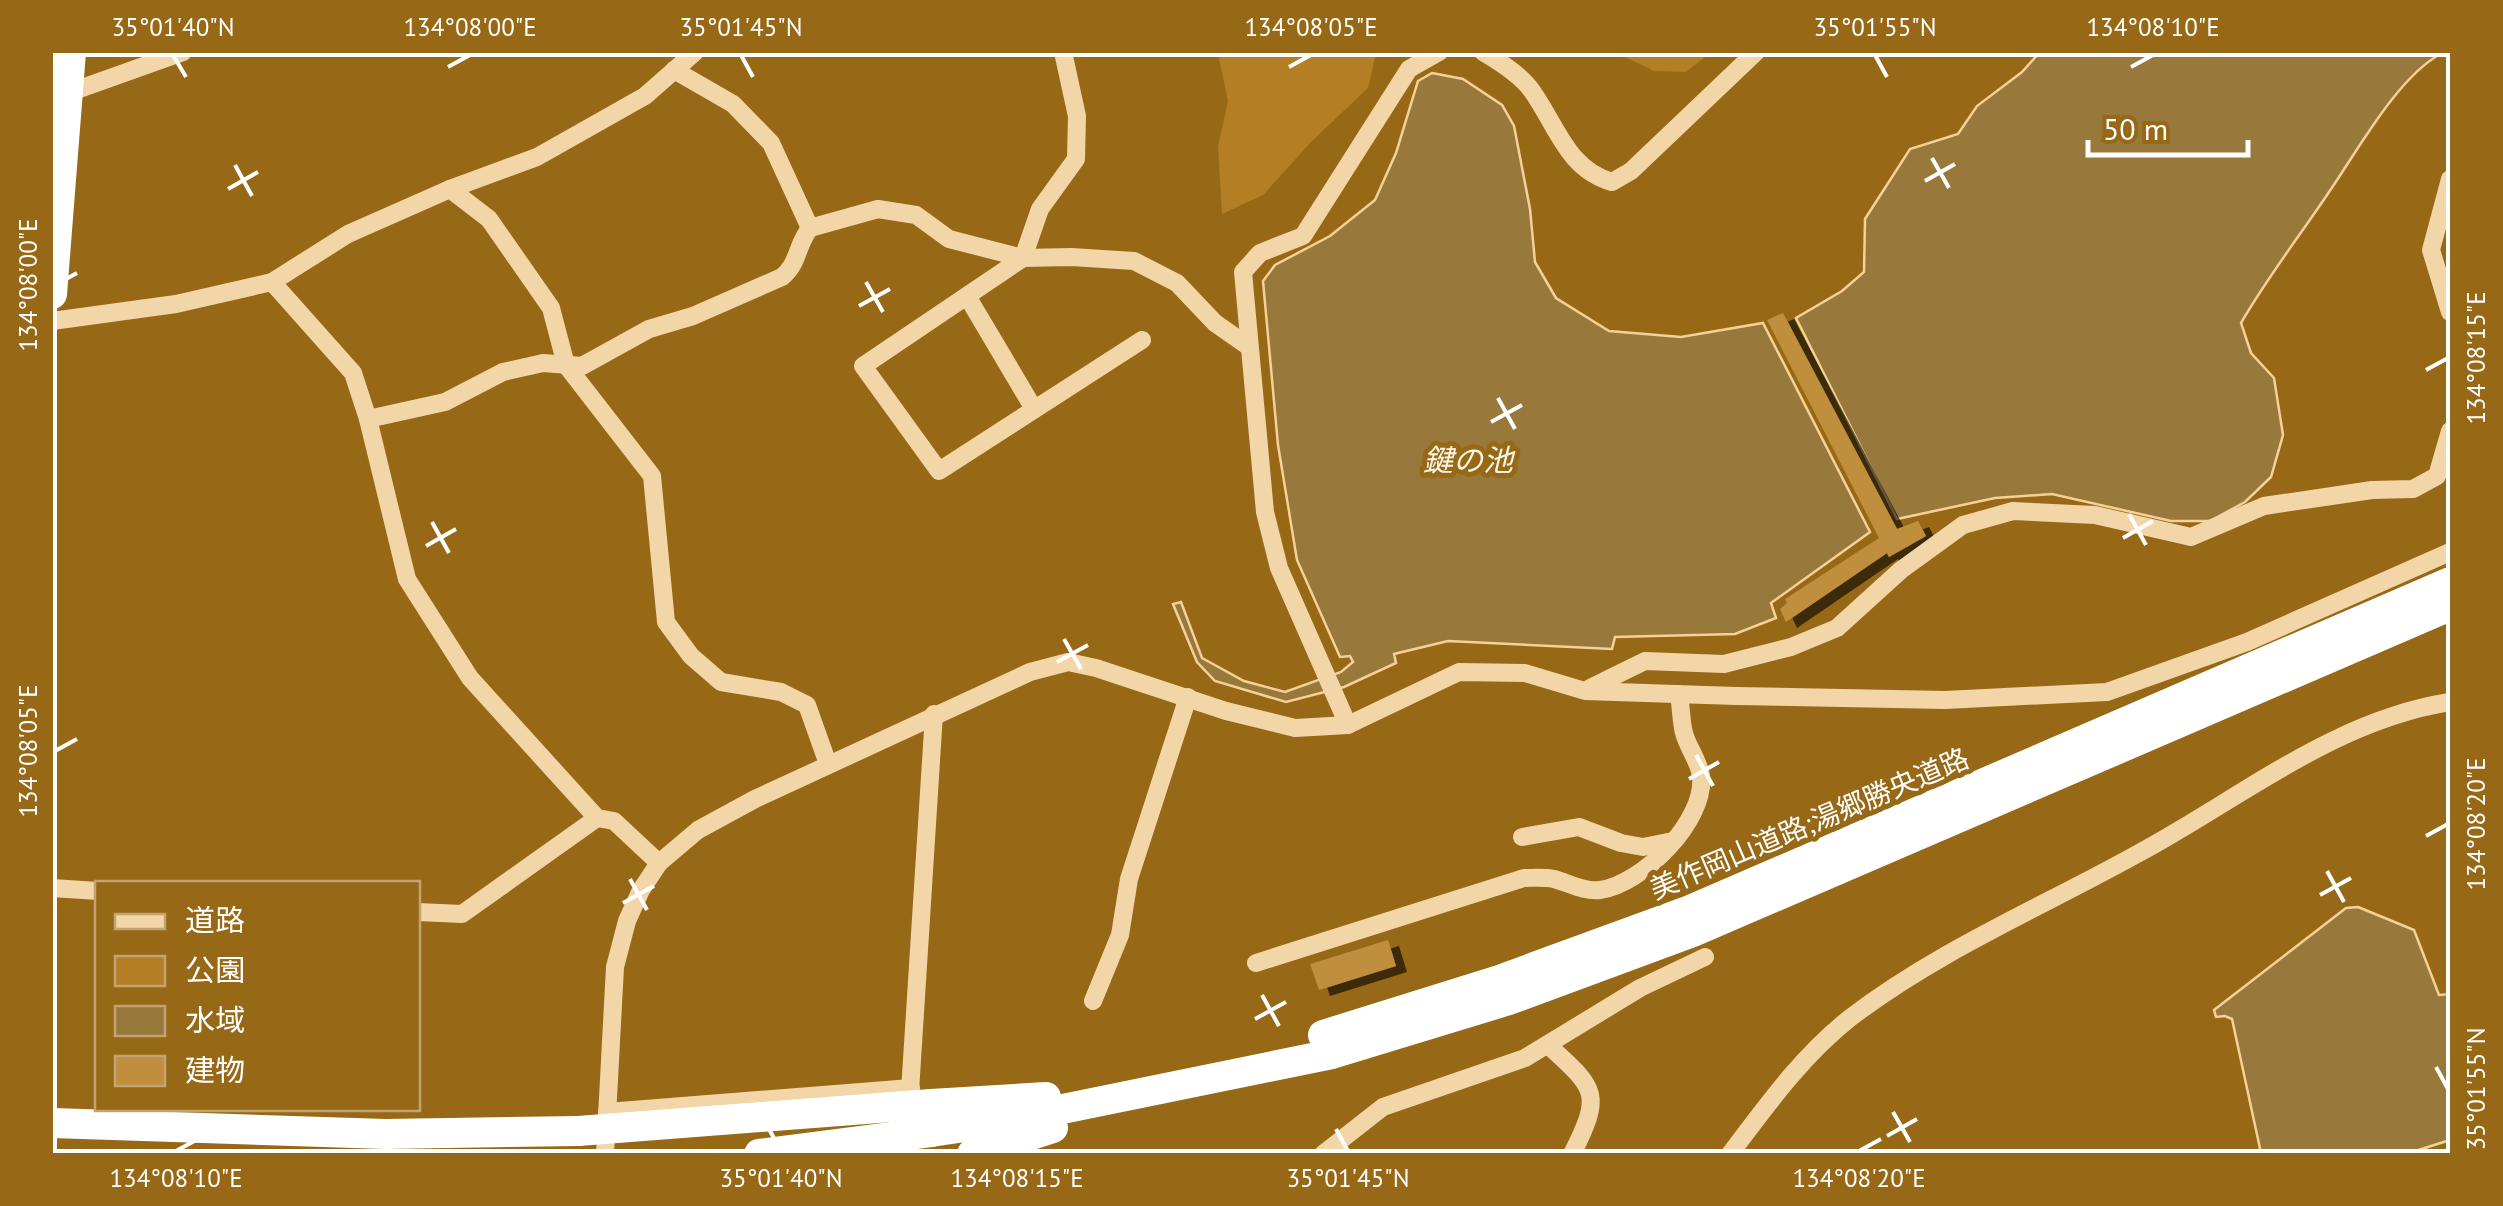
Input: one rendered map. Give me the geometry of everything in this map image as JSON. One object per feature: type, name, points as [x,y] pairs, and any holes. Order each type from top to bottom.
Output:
[{"type":"highway","points":[[52,294],[57,176],[70,52]]},
{"type":"highway","name":"美作岡山道路;湯郷勝央道路","points":[[1166,1086],[1498,980],[1690,910],[2450,582]]},
{"type":"highway","name":"美作岡山道路;湯郷勝央道路","points":[[759,1154],[924,1108],[999,1122],[1332,1054],[1491,1006],[1768,901],[2450,606]]},
{"type":"highway","points":[[972,1154],[1166,1086]]},
{"type":"highway","points":[[52,1124],[385,1134],[578,1131],[924,1108]]},
{"type":"street","points":[[68,94],[183,52]]},
{"type":"street","points":[[52,320],[176,304],[272,282],[348,234],[450,188],[538,157],[646,96],[695,52]]},
{"type":"street","points":[[1063,52],[1077,116],[1076,159],[1040,209],[1023,258],[863,366],[939,471],[1142,340]]},
{"type":"street","points":[[1348,725],[1279,568],[1264,512],[1243,272],[1260,253],[1303,236],[1409,69],[1439,52]]},
{"type":"street","points":[[1483,52],[1530,88],[1576,163],[1593,176],[1612,182],[1631,172],[1756,52]]},
{"type":"street","points":[[674,70],[733,104],[771,142],[810,228]]},
{"type":"street","points":[[2450,179],[2431,250],[2450,312]]},
{"type":"street","points":[[450,188],[489,219],[551,308],[566,365],[652,476],[666,622],[691,656],[720,682],[781,692],[807,706],[828,764]]},
{"type":"street","points":[[368,419],[445,402],[502,372],[543,364],[582,366],[650,330],[693,316],[782,277],[794,268],[800,241],[810,228],[878,209],[916,215],[948,238],[1023,258],[1134,261],[1177,283],[1216,323],[1248,346]]},
{"type":"street","points":[[2431,250],[2450,249]]},
{"type":"street","points":[[272,282],[353,372],[408,580],[470,678],[597,818],[614,821],[659,863]]},
{"type":"street","points":[[967,296],[1034,409]]},
{"type":"street","points":[[1585,691],[1645,661],[1724,664],[1791,647],[1837,628],[1900,570],[1962,525],[2013,511],[2095,515],[2192,538],[2264,506],[2372,490],[2413,490],[2436,476],[2450,431]]},
{"type":"street","points":[[605,1154],[615,967],[640,890],[659,863],[698,830],[754,799],[1030,672],[1068,662],[1125,675],[1226,711],[1295,728],[1348,725],[1460,672],[1525,673],[1585,691],[1679,694],[1945,700],[2107,692],[2247,642],[2450,552]]},
{"type":"street","points":[[1256,963],[1524,878],[1552,878],[1600,890],[1628,878],[1656,859],[1692,820],[1702,796],[1701,772],[1684,734],[1679,694]]},
{"type":"street","points":[[1093,1001],[1120,935],[1129,879],[1188,697]]},
{"type":"street","points":[[1730,1154],[1796,1067],[1850,1019],[1945,954],[2140,853],[2360,726],[2450,702]]},
{"type":"street","points":[[906,1154],[924,1108],[934,714]]},
{"type":"street","points":[[420,912],[462,914],[597,818]]},
{"type":"street","points":[[1522,837],[1579,827],[1620,843],[1644,847],[1673,840]]},
{"type":"street","points":[[52,888],[95,891]]},
{"type":"street","points":[[1323,1154],[1383,1107],[1525,1058],[1640,988],[1705,957]]},
{"type":"street","points":[[1548,1045],[1584,1078],[1593,1100],[1586,1127],[1572,1154]]},
{"type":"street","points":[[608,1112],[924,1108]]},
{"type":"green space","points":[[1218,53],[1376,53],[1368,88],[1263,195],[1222,214],[1218,147],[1228,101]]},
{"type":"green space","points":[[1617,53],[1710,53],[1686,72],[1654,71]]},
{"type":"water","points":[[2039,53],[2442,53],[2409,79],[2379,117],[2241,323],[2251,353],[2274,378],[2283,435],[2271,477],[2245,502],[2210,521],[2171,521],[2052,494],[1995,498],[1897,519],[1796,318],[1842,291],[1864,272],[1865,219],[1910,149],[1958,134],[1977,106],[2022,72]]},
{"type":"water","name":"鍵の池","points":[[1432,73],[1463,79],[1502,105],[1514,126],[1530,209],[1535,262],[1556,298],[1609,331],[1681,337],[1763,323],[1870,532],[1771,603],[1776,618],[1735,634],[1615,637],[1612,649],[1448,641],[1394,654],[1396,663],[1344,687],[1286,702],[1215,681],[1197,662],[1173,604],[1181,602],[1202,658],[1244,681],[1285,692],[1341,672],[1353,662],[1350,656],[1340,657],[1297,560],[1278,445],[1263,281],[1275,265],[1330,236],[1375,200],[1396,153],[1418,81]]},
{"type":"water","points":[[2358,907],[2414,930],[2439,995],[2450,994],[2450,1140],[2409,1153],[2261,1153],[2232,1019],[2216,1017],[2214,1010],[2346,908]]},
{"type":"building","points":[[1783,313],[1897,529],[1918,521],[1926,536],[1889,557],[1887,553],[1786,622],[1780,609],[1787,603],[1785,599],[1879,538],[1767,320]]},
{"type":"building","points":[[1388,940],[1396,966],[1319,990],[1310,964]]}]
